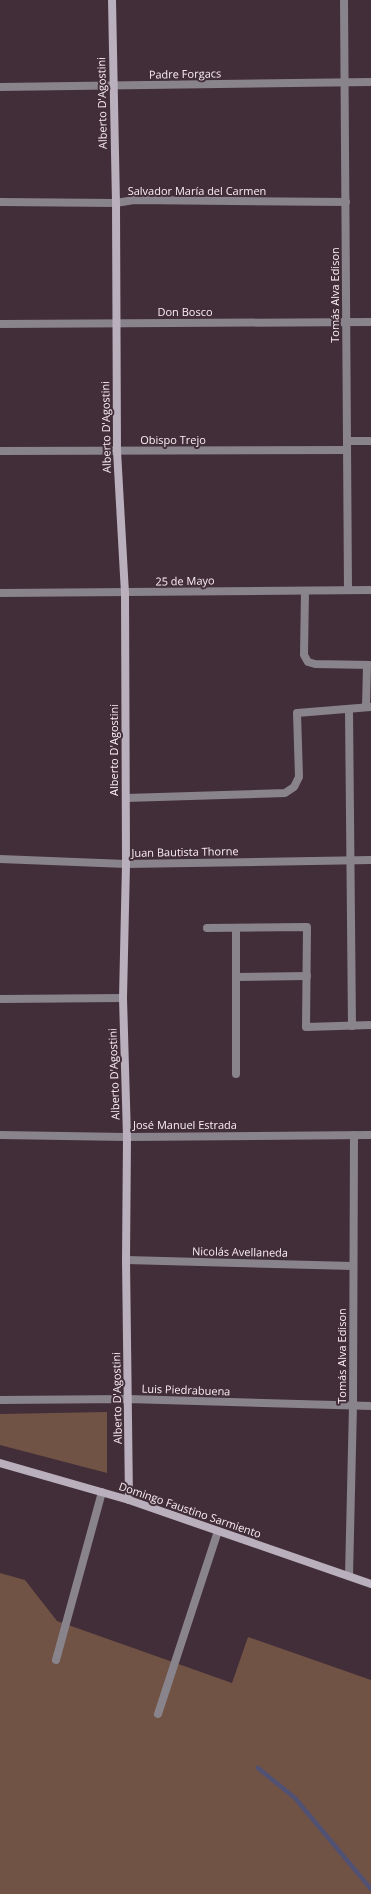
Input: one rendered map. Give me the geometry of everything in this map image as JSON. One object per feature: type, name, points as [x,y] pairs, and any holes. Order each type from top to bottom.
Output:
[{"type":"main road","name":"Alberto D'Agostini","points":[[112,0],[116,203],[115,324],[117,451],[125,593],[126,864],[123,998],[127,1136],[126,1260],[129,1500]]},
{"type":"main road","name":"Domingo Faustino Sarmiento","points":[[0,1463],[129,1500],[371,1584]]},
{"type":"street","name":"Tomás Alva Edison","points":[[344,0],[348,590]]},
{"type":"street","name":"Padre Forgacs","points":[[0,87],[113,87],[371,82]]},
{"type":"street","name":"Salvador María del Carmen","points":[[0,202],[116,203],[134,200],[346,202]]},
{"type":"street","name":"Don Bosco","points":[[0,324],[371,322]]},
{"type":"street","points":[[347,441],[371,441]]},
{"type":"street","name":"Obispo Trejo","points":[[0,451],[347,450]]},
{"type":"street","name":"25 de Mayo","points":[[0,593],[371,590]]},
{"type":"street","points":[[126,798],[285,792],[294,787],[299,777],[297,713],[349,710],[369,707],[369,665],[316,664],[308,662],[304,655],[305,591]]},
{"type":"street","points":[[349,710],[352,1026]]},
{"type":"street","name":"Juan Bautista Thorne","points":[[0,859],[126,864],[371,860]]},
{"type":"street","points":[[207,928],[307,927],[306,1028],[371,1026]]},
{"type":"street","points":[[236,928],[236,1074]]},
{"type":"street","points":[[236,977],[307,976]]},
{"type":"street","points":[[0,999],[123,998]]},
{"type":"street","name":"José Manuel Estrada","points":[[0,1135],[371,1135]]},
{"type":"street","name":"Tomás Alva Edison","points":[[349,1576],[353,1406],[354,1135]]},
{"type":"street","name":"Nicolás Avellaneda","points":[[126,1260],[353,1266]]},
{"type":"street","name":"Luis Piedrabuena","points":[[0,1400],[128,1399],[371,1406]]},
{"type":"street","points":[[56,1660],[102,1492]]},
{"type":"street","points":[[158,1714],[218,1531]]},
{"type":"shaded area","points":[[107,1412],[107,1473],[0,1445],[0,1414]]},
{"type":"shaded area","points":[[0,1573],[25,1580],[57,1621],[232,1683],[248,1637],[371,1680],[371,1894],[0,1894]]},
{"type":"waterway","points":[[258,1768],[295,1798],[371,1889]]}]
